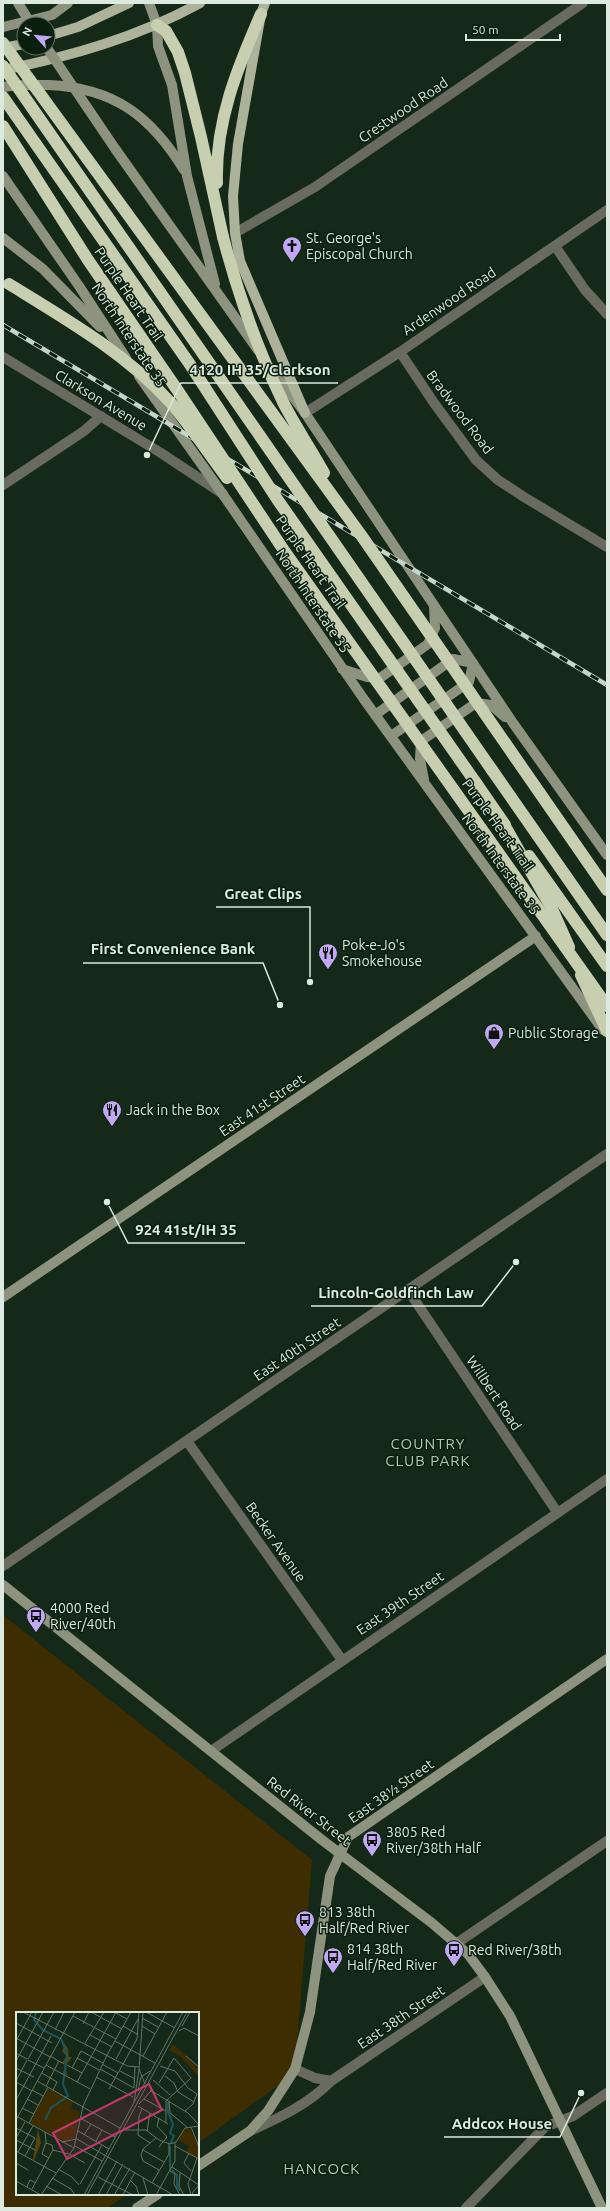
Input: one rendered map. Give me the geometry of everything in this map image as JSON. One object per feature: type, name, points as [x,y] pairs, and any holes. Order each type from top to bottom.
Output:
[{"type":"highway","points":[[218,212],[216,169],[218,141],[223,115],[231,86],[263,9]]},
{"type":"highway","points":[[157,25],[166,31],[178,52],[185,73],[218,212],[222,237],[243,301],[278,391],[361,536]]},
{"type":"highway","points":[[3,43],[361,536],[607,890]]},
{"type":"highway","name":"Purple Heart Trail","points":[[3,66],[607,936]]},
{"type":"highway","name":"Purple Heart Trail","points":[[3,97],[188,363],[277,498],[501,819],[552,886],[607,966]]},
{"type":"highway","name":"Purple Heart Trail","points":[[3,126],[88,260],[178,391],[285,552],[607,1006]]},
{"type":"highway","points":[[6,282],[97,340],[151,383],[185,421],[285,552]]},
{"type":"highway","points":[[501,819],[552,909],[607,1032]]},
{"type":"main road","points":[[18,3],[26,16]]},
{"type":"main road","points":[[3,27],[52,15],[68,3]]},
{"type":"main road","points":[[56,34],[78,27],[129,3]]},
{"type":"main road","points":[[149,3],[157,25],[158,46],[172,85],[188,176],[217,290]]},
{"type":"main road","points":[[3,70],[51,60],[96,48],[157,25],[200,3]]},
{"type":"main road","points":[[263,9],[238,144],[233,196],[235,232],[240,261],[305,413]]},
{"type":"main road","points":[[3,48],[16,46]]},
{"type":"main road","points":[[52,56],[116,150],[217,290],[235,320],[305,413],[513,723],[607,855]]},
{"type":"main road","points":[[3,87],[38,85],[67,86],[110,98],[127,106],[148,123],[174,153],[188,176]]},
{"type":"main road","name":"North Interstate 35","points":[[3,176],[79,286],[114,341],[224,496],[342,669],[607,1036]]},
{"type":"main road","points":[[3,238],[43,269],[114,341]]},
{"type":"main road","points":[[342,669],[367,677],[380,678],[386,674],[428,644],[435,628],[434,605]]},
{"type":"main road","points":[[375,715],[453,659],[473,663]]},
{"type":"main road","points":[[391,736],[469,682],[473,663]]},
{"type":"main road","points":[[425,785],[420,759],[421,741],[476,703],[491,705],[513,723]]},
{"type":"main road","name":"East 41st Street","points":[[3,1297],[536,936]]},
{"type":"main road","name":"Red River Street","points":[[3,1585],[340,1854],[457,1943],[485,1976],[510,2016],[602,2208]]},
{"type":"main road","name":"East 38½ Street","points":[[295,2069],[310,2012],[330,1876],[348,1837],[607,1659]]},
{"type":"main road","name":"East 38th Street","points":[[199,2165],[250,2131],[268,2111],[295,2069]]},
{"type":"main road","points":[[137,2208],[156,2195]]},
{"type":"street","name":"Crestwood Road","points":[[235,232],[315,187],[583,3]]},
{"type":"street","name":"Ardenwood Road","points":[[305,413],[400,352],[607,210]]},
{"type":"street","points":[[554,246],[585,290],[607,314]]},
{"type":"street","name":"Bradwood Road","points":[[400,352],[434,403],[476,460],[498,480],[607,547]]},
{"type":"street","name":"Clarkson Avenue","points":[[3,357],[160,453],[224,496]]},
{"type":"street","points":[[3,485],[84,431],[101,416]]},
{"type":"street","name":"East 40th Street","points":[[3,1566],[607,1154]]},
{"type":"street","name":"Willbert Road","points":[[408,1290],[558,1512]]},
{"type":"street","name":"Becker Avenue","points":[[187,1441],[342,1660]]},
{"type":"street","name":"East 39th Street","points":[[211,1751],[607,1479]]},
{"type":"street","points":[[457,1943],[607,1841]]},
{"type":"street","name":"East 38th Street","points":[[250,2131],[290,2113],[331,2081],[485,1976]]},
{"type":"street","points":[[295,2069],[315,2078],[331,2081]]},
{"type":"street","points":[[466,2208],[545,2127],[573,2116],[607,2093]]},
{"type":"shaded area","points":[[3,1615],[312,1860],[295,2069],[290,2077],[199,2142],[199,2012],[16,2012],[16,2195],[126,2195],[108,2208],[3,2208]]},
{"type":"railway","points":[[3,325],[607,685]]},
{"type":"place","name":"St. George's Episcopal Church","points":[[292,263]]},
{"type":"place","name":"4120 IH 35/Clarkson","points":[[147,455]]},
{"type":"place","name":"Pok-e-Jo's Smokehouse","points":[[328,970]]},
{"type":"place","name":"Great Clips","points":[[310,982]]},
{"type":"place","name":"First Convenience Bank","points":[[280,1005]]},
{"type":"place","name":"Public Storage","points":[[494,1050]]},
{"type":"place","name":"Jack in the Box","points":[[112,1127]]},
{"type":"place","name":"924 41st/IH 35","points":[[107,1202]]},
{"type":"place","name":"Lincoln-Goldfinch Law","points":[[516,1262]]},
{"type":"place","name":"4000 Red River/40th","points":[[36,1633]]},
{"type":"place","name":"3805 Red River/38th Half","points":[[372,1857]]},
{"type":"place","name":"813 38th Half/Red River","points":[[305,1937]]},
{"type":"place","name":"Red River/38th","points":[[454,1967]]},
{"type":"place","name":"814 38th Half/Red River","points":[[333,1974]]},
{"type":"place","name":"Addcox House","points":[[581,2093]]},
{"type":"district","name":"COUNTRY CLUB PARK","points":[[428,1452]]},
{"type":"district","name":"HANCOCK","points":[[322,2168]]}]
